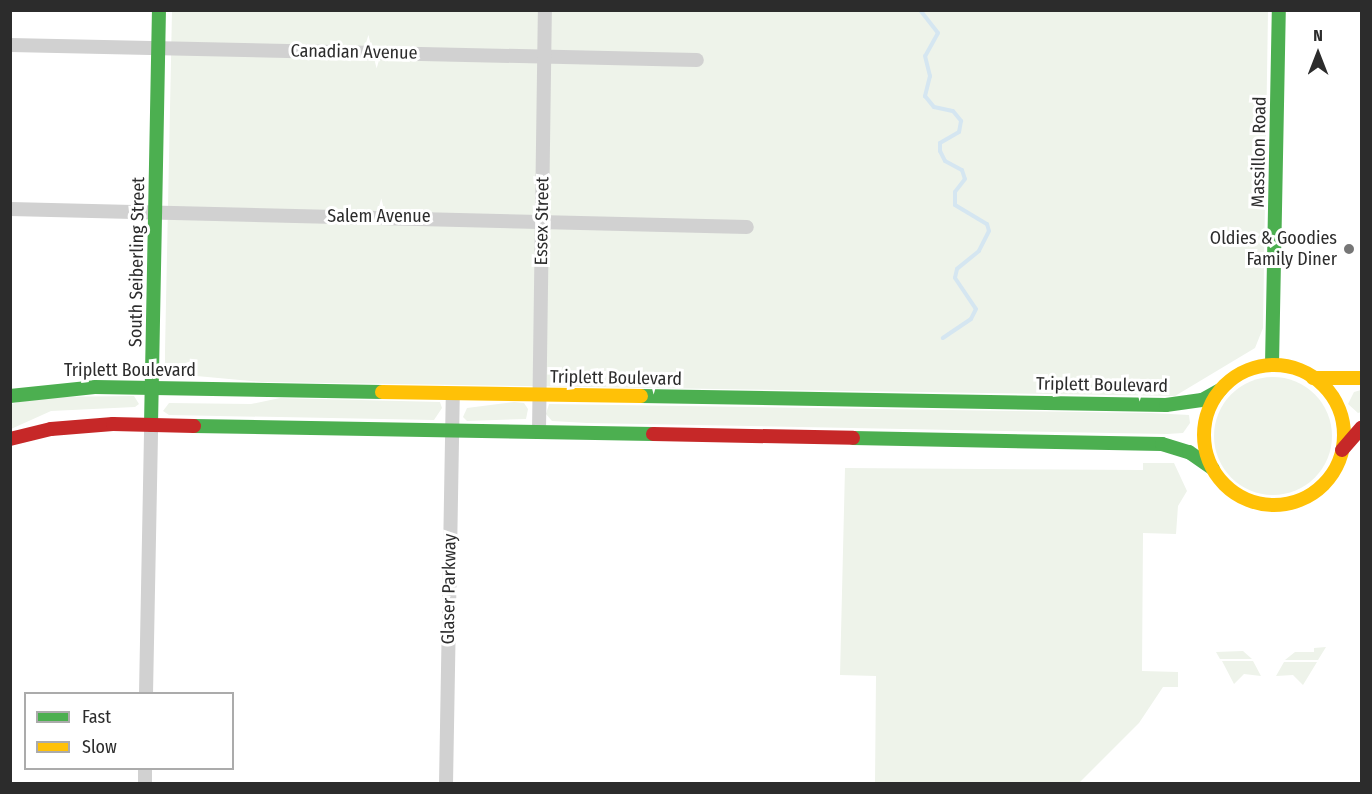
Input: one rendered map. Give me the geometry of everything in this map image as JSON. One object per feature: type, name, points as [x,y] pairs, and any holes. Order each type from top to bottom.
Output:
[{"type":"main road","name":"South Seiberling Street","points":[[151,425],[159,10]]},
{"type":"main road","name":"Massillon Road","points":[[1272,365],[1279,10]]},
{"type":"main road","points":[[1342,450],[1343,426],[1336,404],[1313,378],[1294,368],[1272,365],[1243,372],[1220,390],[1209,408],[1204,429],[1205,450],[1213,469],[1225,486],[1242,497],[1262,504],[1282,504],[1302,498],[1320,487],[1333,472],[1342,450],[1362,427]]},
{"type":"main road","points":[[1313,378],[1362,378]]},
{"type":"main road","name":"Triplett Boulevard","points":[[11,396],[75,387],[1166,405],[1202,400],[1220,390]]},
{"type":"main road","points":[[10,439],[90,424],[1168,444],[1199,457],[1213,469]]},
{"type":"street","name":"Essex Street","points":[[539,431],[545,10]]},
{"type":"street","name":"Canadian Avenue","points":[[10,45],[697,60]]},
{"type":"street","name":"Salem Avenue","points":[[10,209],[156,214],[431,216],[541,222],[747,227]]},
{"type":"street","points":[[10,389],[11,396]]},
{"type":"street","name":"Glaser Parkway","points":[[446,783],[453,394]]},
{"type":"street","name":"South Seiberling Street","points":[[146,692],[151,425]]},
{"type":"shaded area","points":[[172,11],[1268,11],[1263,328],[1255,348],[1175,396],[262,382],[175,374],[165,369]]},
{"type":"shaded area","points":[[1273,377],[1295,382],[1315,394],[1327,414],[1332,436],[1327,458],[1315,478],[1295,490],[1273,495],[1251,490],[1231,478],[1219,458],[1214,436],[1219,414],[1231,394],[1251,382]]},
{"type":"shaded area","points":[[1361,390],[1361,412],[1358,413],[1348,404],[1354,392]]},
{"type":"shaded area","points":[[134,396],[139,404],[135,407],[51,411],[11,429],[11,404],[39,397]]},
{"type":"shaded area","points":[[280,398],[440,402],[442,408],[434,420],[169,415],[163,411],[169,403],[251,404]]},
{"type":"shaded area","points":[[514,402],[524,403],[528,409],[526,419],[467,421],[463,417],[467,408]]},
{"type":"shaded area","points":[[549,404],[1151,413],[1189,415],[1190,423],[1183,433],[1167,434],[587,423],[552,421],[546,414]]},
{"type":"shaded area","points":[[1143,463],[1174,463],[1187,491],[1178,506],[1176,534],[1143,533],[1142,671],[1178,672],[1178,687],[1163,687],[1139,723],[1079,783],[875,783],[876,676],[840,675],[845,468],[1143,470]]},
{"type":"shaded area","points":[[1326,647],[1318,660],[1285,660],[1295,652],[1314,652],[1314,648]]},
{"type":"shaded area","points":[[1243,651],[1252,659],[1220,659],[1216,652]]},
{"type":"shaded area","points":[[1222,661],[1253,661],[1261,676],[1244,674],[1234,684]]},
{"type":"shaded area","points":[[1284,662],[1317,662],[1303,685],[1293,675],[1276,676]]},
{"type":"waterway","points":[[920,10],[938,33],[925,56],[930,76],[925,96],[934,107],[953,111],[961,121],[959,132],[940,143],[940,151],[945,161],[962,170],[965,179],[955,192],[955,205],[987,224],[989,231],[979,251],[957,269],[955,278],[976,309],[971,319],[943,338]]},
{"type":"traffic: fast","points":[[151,425],[159,10]]},
{"type":"traffic: fast","points":[[1272,365],[1279,10]]},
{"type":"traffic: fast","points":[[10,396],[95,387],[382,392]]},
{"type":"traffic: fast","points":[[641,396],[1166,405],[1202,400],[1220,390]]},
{"type":"traffic: fast","points":[[194,426],[653,434]]},
{"type":"traffic: fast","points":[[853,438],[1162,444],[1189,452],[1213,469]]},
{"type":"traffic: slow","points":[[1274,365],[1301,371],[1313,377],[1323,386],[1332,396],[1338,408],[1344,435],[1338,462],[1332,474],[1323,484],[1313,493],[1301,499],[1274,505],[1247,499],[1235,493],[1225,484],[1216,474],[1210,462],[1204,435],[1210,408],[1216,396],[1225,386],[1235,377],[1247,371],[1274,365]]},
{"type":"traffic: slow","points":[[1313,378],[1362,378]]},
{"type":"traffic: slow","points":[[382,392],[641,396]]},
{"type":"traffic: jam","points":[[10,439],[51,429],[113,424],[194,426]]},
{"type":"traffic: jam","points":[[1342,450],[1362,427]]},
{"type":"traffic: jam","points":[[653,434],[853,438]]},
{"type":"place","name":"Oldies & Goodies Family Diner","points":[[1349,249]]}]
